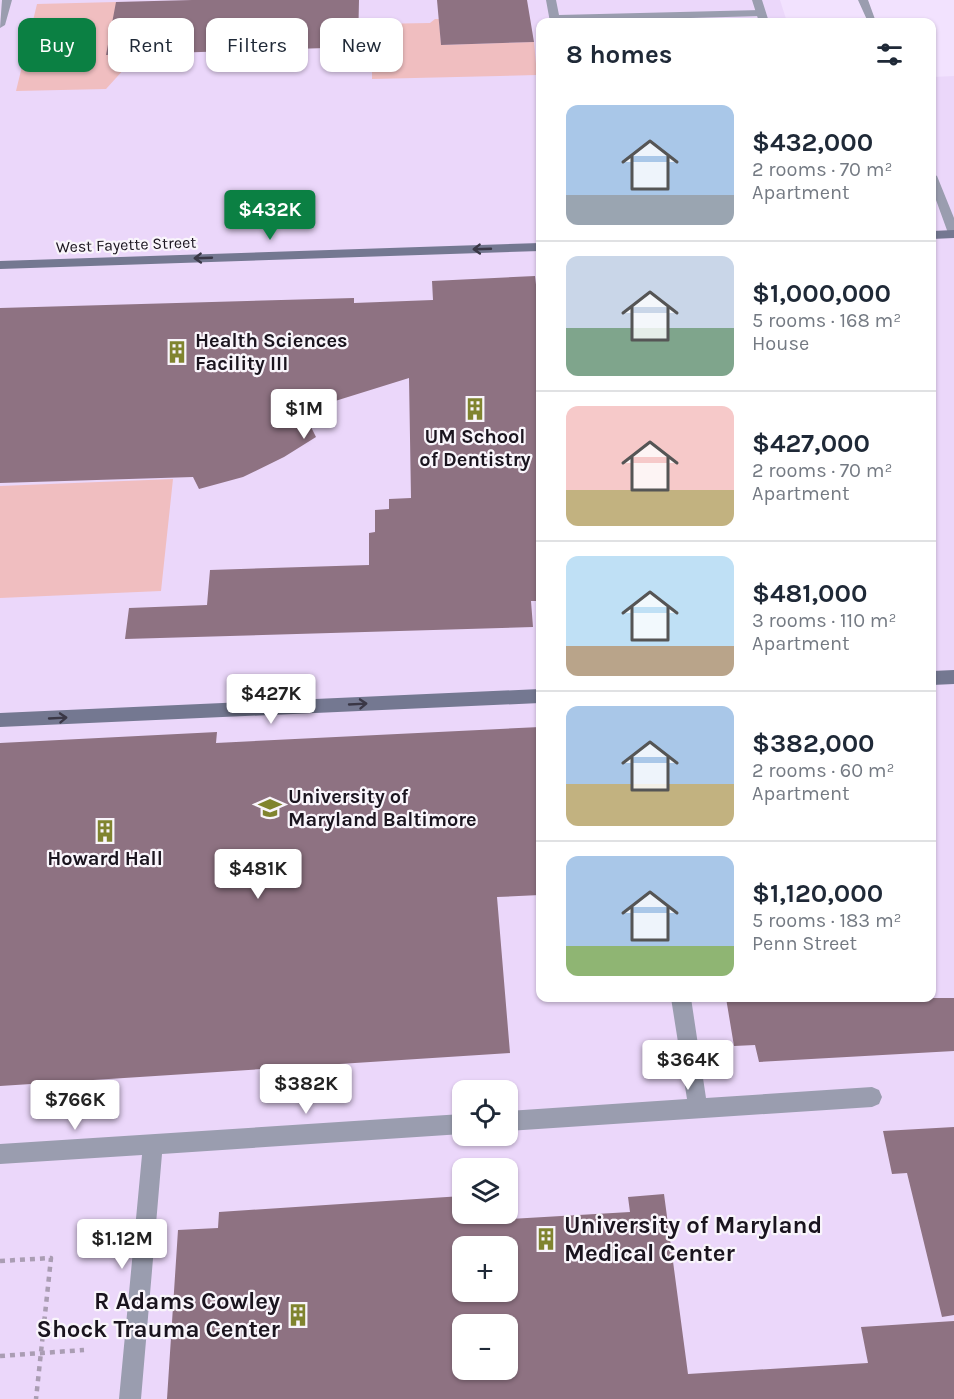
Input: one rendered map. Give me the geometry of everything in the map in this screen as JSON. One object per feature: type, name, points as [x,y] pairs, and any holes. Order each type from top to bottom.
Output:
[{"type":"main road","points":[[936,235],[954,234]]},
{"type":"main road","name":"West Fayette Street","points":[[0,265],[536,247]]},
{"type":"main road","points":[[936,678],[954,677]]},
{"type":"main road","points":[[0,720],[536,696]]},
{"type":"street","points":[[0,25],[7,0]]},
{"type":"street","points":[[552,0],[554,18]]},
{"type":"street","points":[[757,0],[763,18]]},
{"type":"street","points":[[682,1002],[698,1109]]},
{"type":"street","points":[[518,1120],[872,1097]]},
{"type":"street","points":[[0,1154],[452,1125]]},
{"type":"street","points":[[130,1399],[153,1144]]},
{"type":"lane","points":[[863,0],[870,18]]},
{"type":"lane","points":[[936,187],[954,234]]},
{"type":"path","points":[[0,1261],[51,1258],[36,1399]]},
{"type":"path","points":[[0,1356],[84,1350]]},
{"type":"shaded area","name":"University of Maryland Baltimore","points":[[0,0],[780,0],[786,18],[536,18],[536,1002],[936,1002],[936,77],[954,76],[954,1399],[0,1399]]},
{"type":"shaded area","points":[[116,2],[120,18],[108,18],[108,72],[121,72],[106,89],[16,91],[21,72],[96,72],[96,18],[34,18],[37,4]]},
{"type":"shaded area","points":[[439,19],[441,45],[534,42],[536,75],[372,79],[372,72],[403,72],[403,23],[430,23]]},
{"type":"shaded area","points":[[173,479],[161,591],[0,598],[0,486]]},
{"type":"building","points":[[359,0],[359,18],[320,18],[320,48],[308,49],[308,18],[206,18],[206,52],[194,52],[194,18],[113,18],[116,2]]},
{"type":"building","points":[[437,0],[527,0],[534,42],[441,45]]},
{"type":"building","points":[[535,276],[536,601],[531,601],[533,627],[125,639],[129,608],[207,605],[210,570],[369,565],[369,533],[375,532],[375,510],[389,509],[389,499],[411,498],[409,378],[303,411],[316,437],[284,457],[243,477],[199,489],[193,477],[0,483],[0,308],[354,298],[354,303],[433,300],[432,281]]},
{"type":"building","name":"Howard Hall","points":[[536,727],[536,895],[497,897],[510,1053],[0,1086],[0,743],[217,732],[216,743]]},
{"type":"building","points":[[936,998],[954,998],[954,1051],[759,1062],[755,1045],[734,1046],[727,1002],[936,1002]]},
{"type":"building","points":[[954,1127],[954,1315],[942,1317],[907,1173],[892,1174],[883,1131]]},
{"type":"building","points":[[664,1194],[688,1374],[868,1363],[861,1327],[954,1321],[954,1399],[167,1399],[178,1230],[218,1228],[219,1212],[452,1197],[452,1224],[518,1224],[518,1219],[630,1212],[628,1197]]},
{"type":"place","name":"Health Sciences Facility III","points":[[177,352]]},
{"type":"place","name":"UM School of Dentistry","points":[[475,409]]},
{"type":"place","name":"University of Maryland Baltimore","points":[[270,808]]},
{"type":"place","name":"Howard Hall","points":[[105,831]]},
{"type":"place","name":"University of Maryland Medical Center","points":[[546,1239]]},
{"type":"place","name":"R Adams Cowley Shock Trauma Center","points":[[298,1315]]}]
